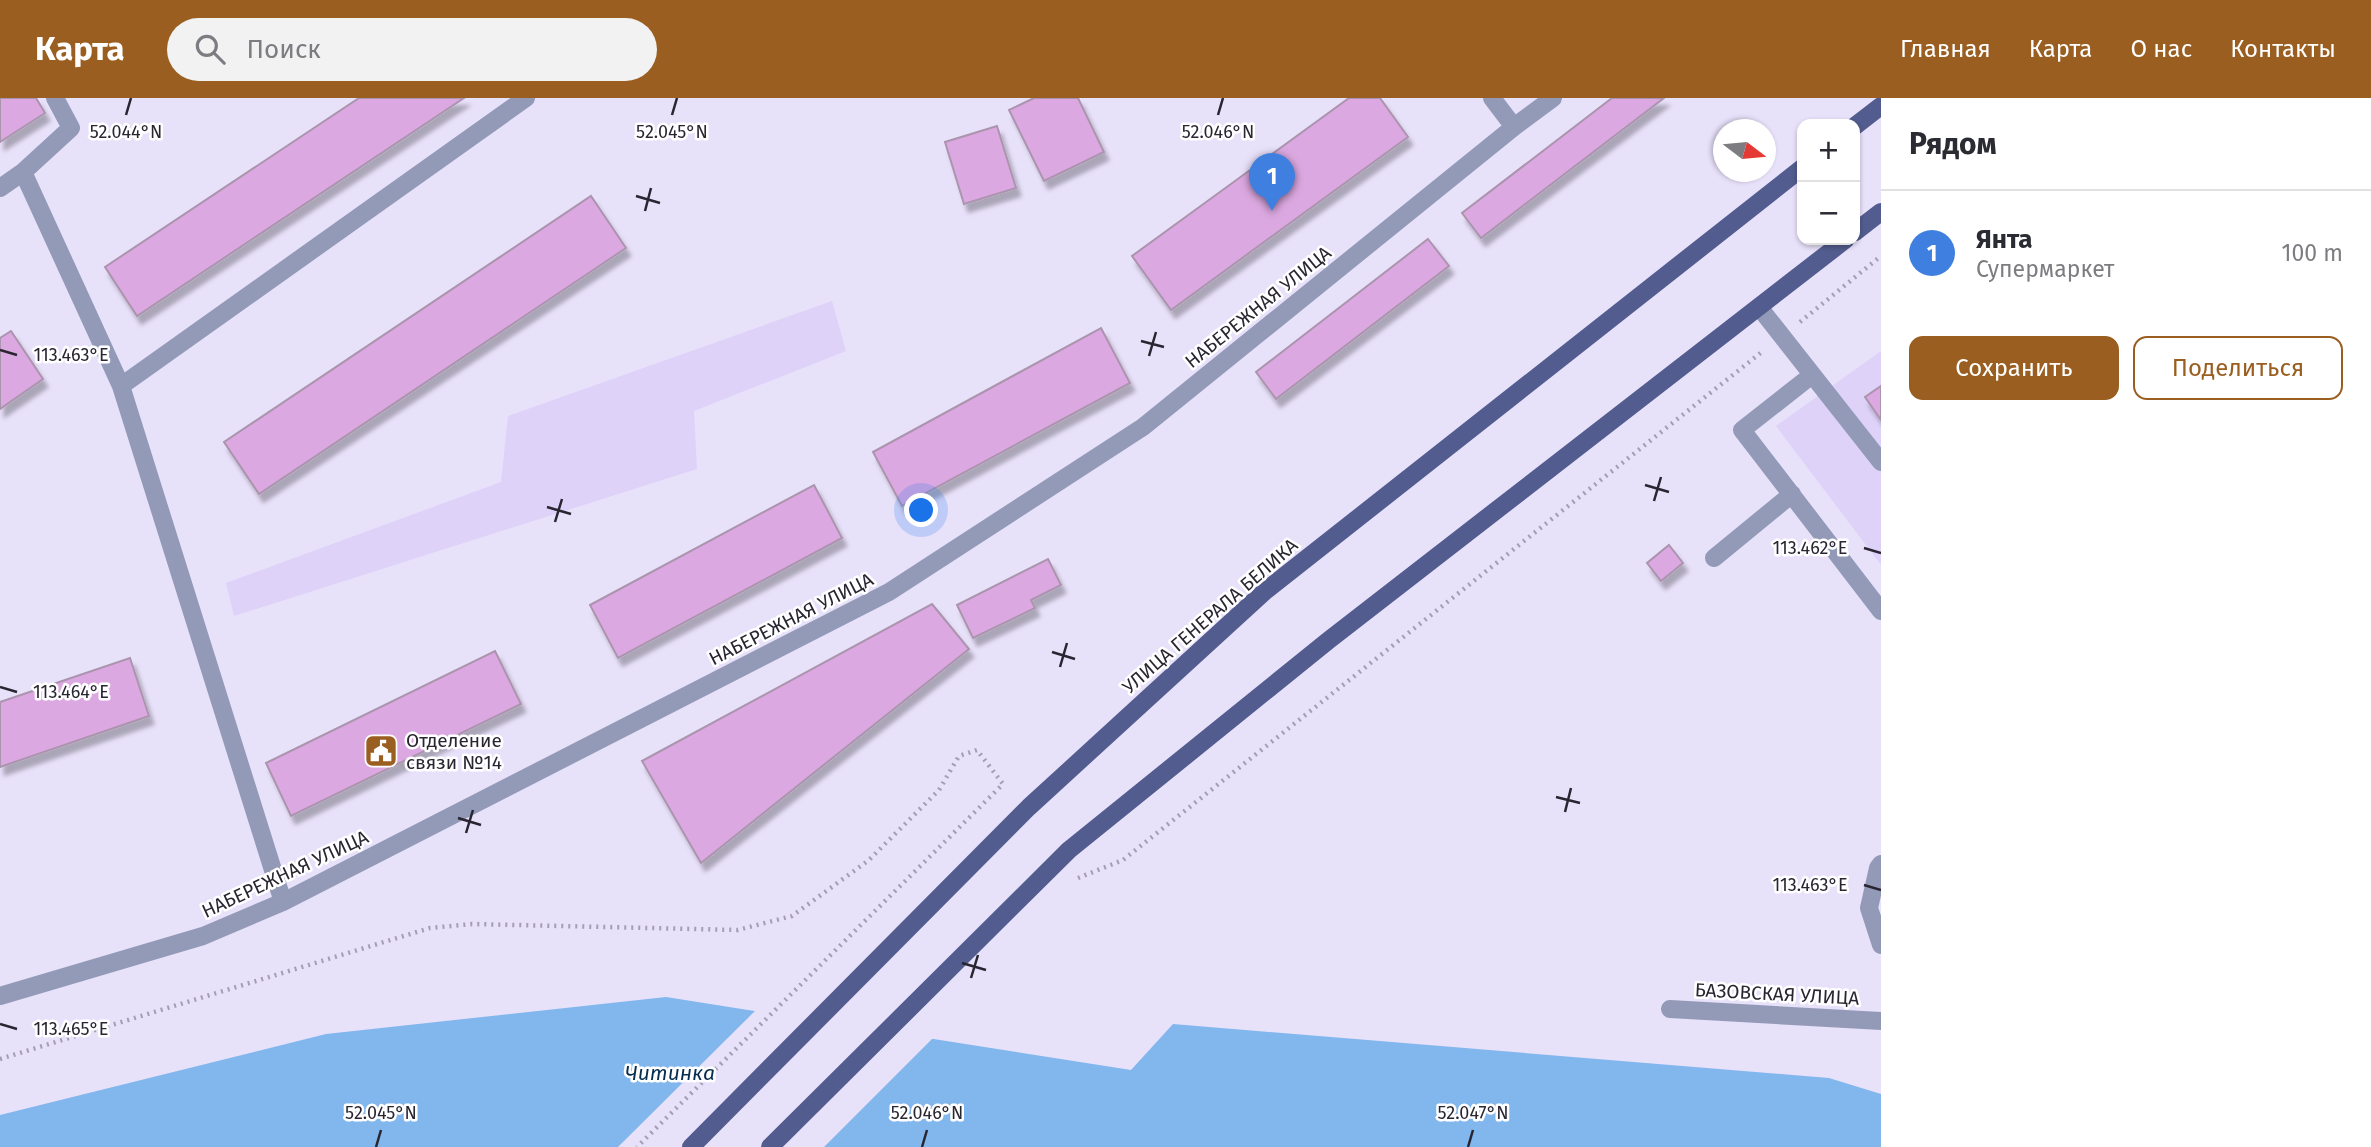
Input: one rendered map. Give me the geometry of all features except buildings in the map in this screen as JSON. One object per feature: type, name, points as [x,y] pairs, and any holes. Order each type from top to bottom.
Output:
[{"type":"main road","points":[[1860,123],[1881,106]]},
{"type":"main road","name":"УЛИЦА ГЕНЕРАЛА БЕЛИКА","points":[[691,1147],[1029,807],[1264,593],[1797,172]]},
{"type":"main road","points":[[1860,228],[1881,212]]},
{"type":"main road","points":[[770,1147],[1069,850],[1329,640],[1839,245]]},
{"type":"street","points":[[0,188],[23,172],[71,128],[55,98]]},
{"type":"street","points":[[121,386],[526,98]]},
{"type":"street","points":[[1492,98],[1514,127]]},
{"type":"street","name":"НАБЕРЕЖНАЯ УЛИЦА","points":[[0,996],[203,936],[283,902],[889,592],[1143,427],[1553,98]]},
{"type":"street","points":[[23,172],[121,386],[283,902]]},
{"type":"street","points":[[1759,307],[1881,462]]},
{"type":"street","points":[[1812,375],[1742,430],[1881,611]]},
{"type":"street","points":[[1714,558],[1792,494]]},
{"type":"street","points":[[1881,864],[1868,908],[1881,945]]},
{"type":"street","name":"БАЗОВСКАЯ УЛИЦА","points":[[1670,1009],[1881,1021]]},
{"type":"path","points":[[1073,880],[1123,860],[1881,256]]},
{"type":"path","points":[[0,1059],[430,928],[472,924],[738,930],[792,916],[869,860],[939,790],[959,756],[977,750],[1003,784],[637,1147]]},
{"type":"shaded area","points":[[832,301],[846,351],[694,411],[697,469],[234,616],[226,583],[501,482],[508,416]]},
{"type":"shaded area","points":[[1881,351],[1881,565],[1776,426]]},
{"type":"water","name":"Читинка","points":[[666,997],[1131,1070],[1173,1024],[1829,1078],[1881,1094],[1881,1147],[0,1147],[0,1115],[326,1034]]},
{"type":"pier","points":[[758,1008],[935,1036],[824,1147],[618,1147]]},
{"type":"place","name":"Янта","points":[[1272,211]]},
{"type":"place","name":"Отделение связи №14","points":[[381,751]]}]
